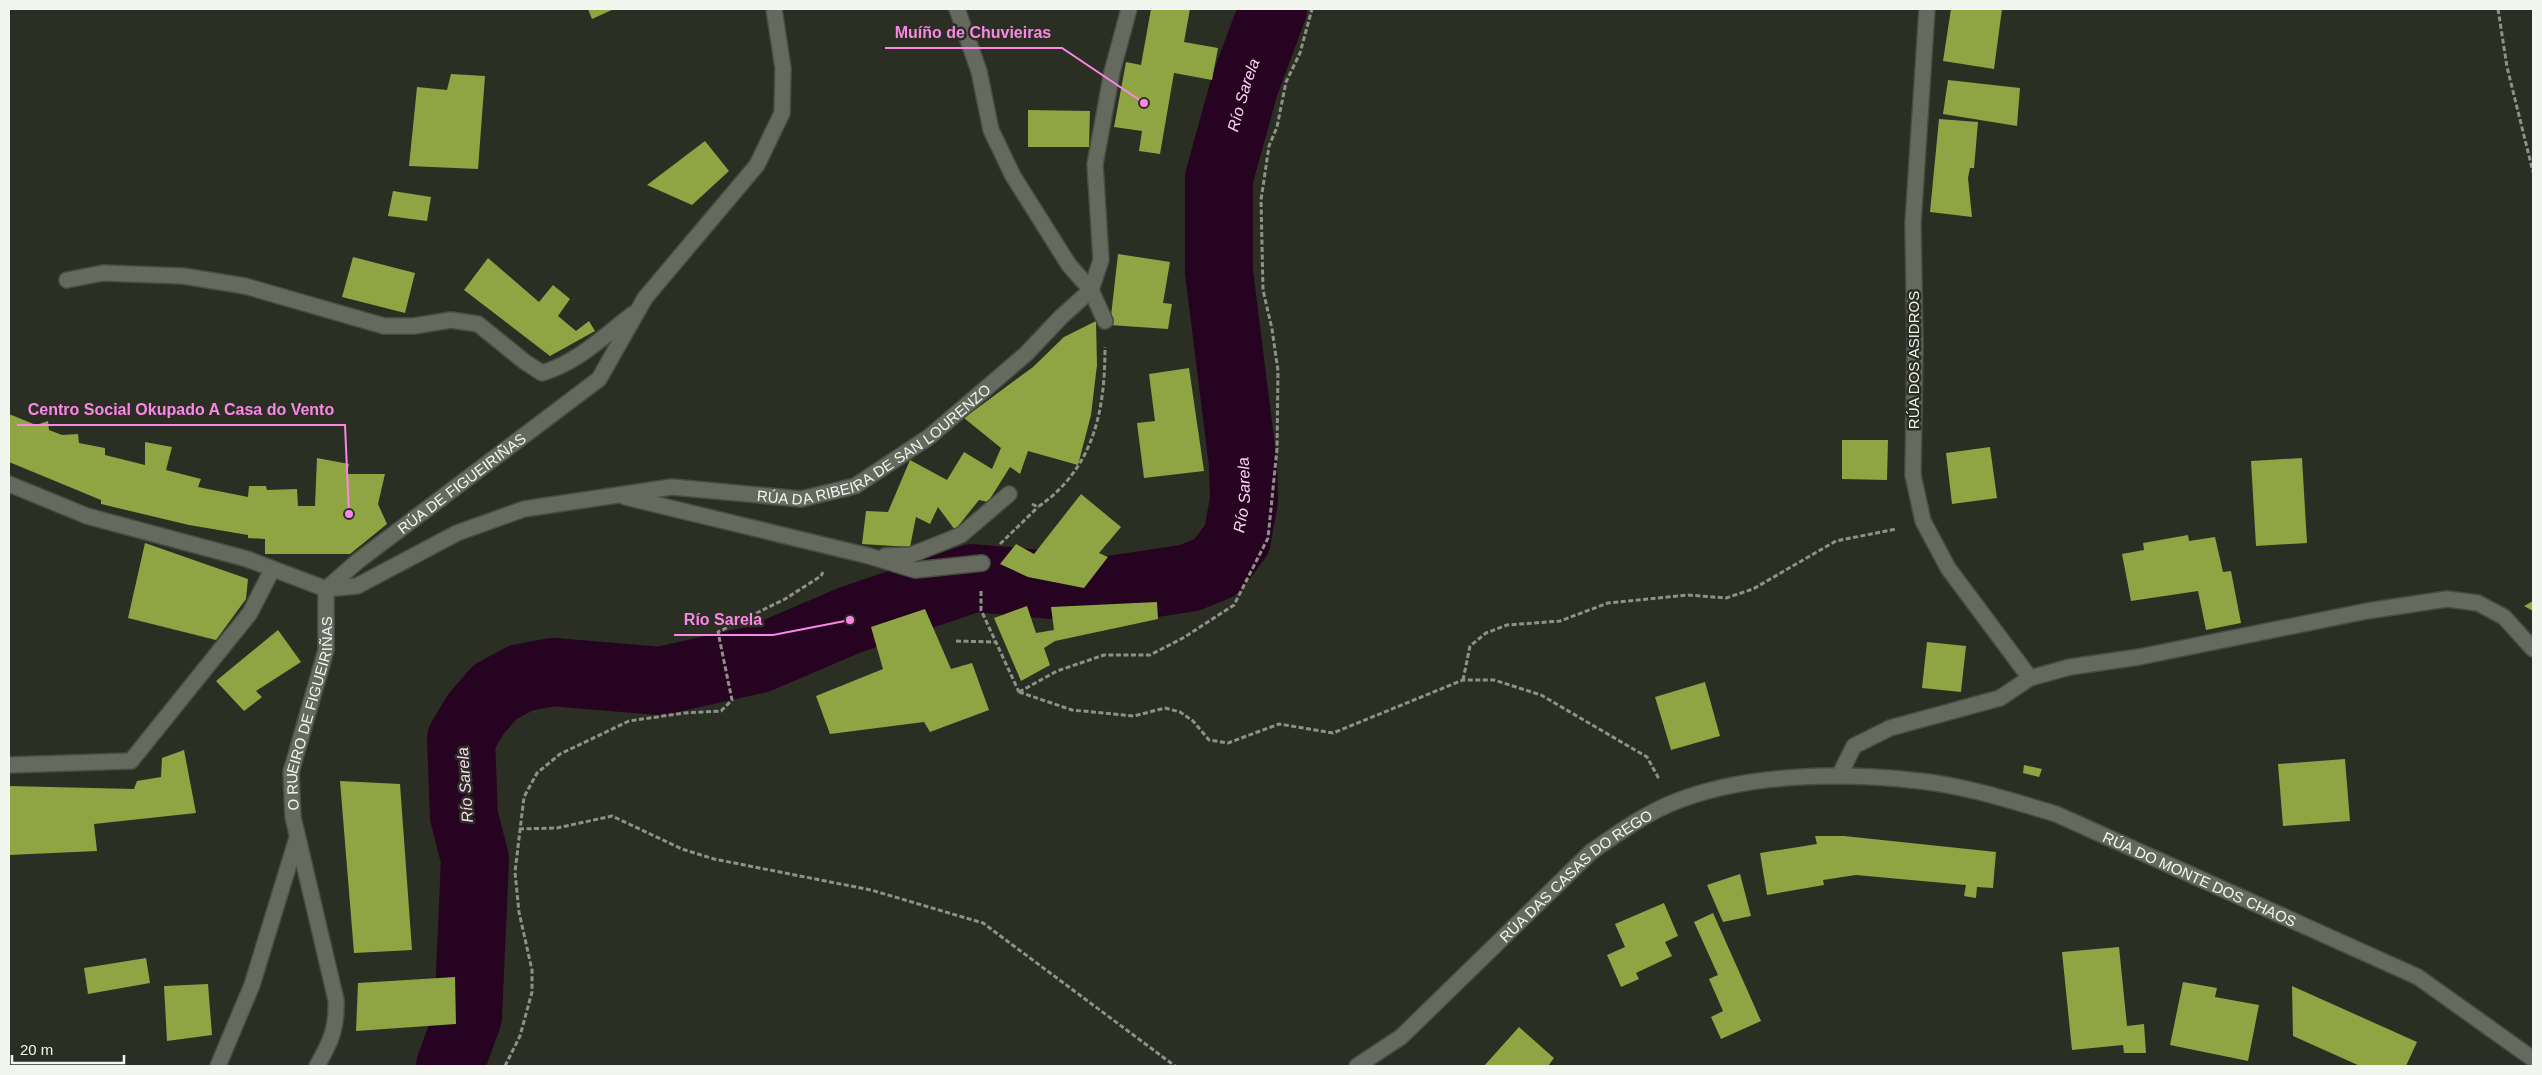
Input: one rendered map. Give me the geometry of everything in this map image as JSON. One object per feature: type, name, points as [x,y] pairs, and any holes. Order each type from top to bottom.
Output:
[{"type":"street","points":[[67,280],[103,273],[183,276],[245,286],[384,326],[414,326],[451,320],[478,324],[524,362],[542,372],[556,368],[580,355],[638,310],[645,298],[757,165],[782,113],[783,68],[774,9]]},
{"type":"street","points":[[957,9],[979,71],[991,130],[1013,176],[1069,265],[1092,290],[1105,321]]},
{"type":"street","points":[[1092,290],[1101,260],[1095,164],[1112,72],[1129,9]]},
{"type":"street","name":"RÚA DOS ASIDROS","points":[[1927,9],[1912,223],[1915,346],[1913,475],[1923,521],[1948,568],[2030,678]]},
{"type":"street","name":"RÚA DA RIBEIRA DE SAN LOURENZO","points":[[326,589],[357,586],[456,533],[524,509],[672,487],[801,499],[855,486],[929,437],[1026,354],[1061,317],[1092,290]]},
{"type":"street","name":"RÚA DE FIGUEIRIÑAS","points":[[326,589],[358,561],[600,379],[638,310]]},
{"type":"street","points":[[9,484],[87,516],[247,559],[326,589]]},
{"type":"street","name":"RÚA DA RIBEIRA DE SAN LOURENZO","points":[[869,556],[911,555],[961,535],[1009,494]]},
{"type":"street","name":"RÚA DA RIBEIRA DE SAN LOURENZO","points":[[616,495],[869,556],[915,570],[982,563]]},
{"type":"street","points":[[9,765],[131,761],[250,612],[272,570]]},
{"type":"street","name":"O RUEIRO DE FIGUEIRIÑAS","points":[[317,1066],[331,1042],[336,1022],[336,1000],[292,817],[291,772],[326,650],[326,589]]},
{"type":"street","points":[[1839,776],[1854,746],[1890,728],[2000,698],[2030,678],[2070,667],[2139,657],[2366,611],[2447,599],[2478,603],[2504,617],[2533,649]]},
{"type":"street","name":"RÚA DAS CASAS DO REGO","points":[[1357,1066],[1401,1037],[1591,852],[1625,828],[1672,803],[1718,788],[1789,779],[1839,776]]},
{"type":"street","name":"RÚA DO MONTE DOS CHAOS","points":[[1839,776],[1921,781],[1996,797],[2056,814],[2418,978],[2533,1059]]},
{"type":"street","points":[[218,1066],[252,985],[297,837]]},
{"type":"path","points":[[1019,692],[1057,671],[1104,655],[1150,655],[1183,638],[1234,605],[1268,538],[1277,449],[1278,371],[1272,329],[1263,290],[1262,200],[1269,146],[1277,127],[1286,82],[1300,53],[1312,9]]},
{"type":"path","points":[[2498,9],[2507,67],[2533,172]]},
{"type":"path","points":[[982,563],[1038,507],[1059,492],[1088,451],[1097,421],[1105,379],[1105,321]]},
{"type":"path","points":[[1009,494],[1038,507]]},
{"type":"path","points":[[1463,680],[1470,646],[1486,633],[1507,625],[1560,621],[1608,603],[1688,595],[1726,598],[1753,589],[1836,542],[1894,530],[1923,521]]},
{"type":"path","points":[[505,1066],[520,1036],[532,992],[532,970],[519,912],[516,880],[519,829],[524,797],[537,773],[560,754],[629,721],[684,713],[721,711],[732,700],[718,632],[785,600],[822,576],[832,548]]},
{"type":"path","points":[[981,610],[1019,692],[1072,710],[1134,716],[1165,708],[1180,712],[1193,721],[1209,740],[1228,743],[1279,724],[1333,733],[1463,680],[1494,680],[1542,695],[1647,757],[1672,803]]},
{"type":"path","points":[[956,641],[995,642]]},
{"type":"path","points":[[519,829],[557,828],[612,816],[682,849],[714,859],[871,890],[983,923],[1175,1066]]},
{"type":"building","points":[[588,9],[614,9],[592,19]]},
{"type":"building","points":[[1151,9],[1190,9],[1184,42],[1218,48],[1212,80],[1174,73],[1160,154],[1139,151],[1142,131],[1114,127],[1126,62],[1141,65]]},
{"type":"building","points":[[1951,9],[2002,9],[1994,69],[1943,61]]},
{"type":"building","points":[[451,74],[485,76],[478,169],[409,166],[417,87],[447,90]]},
{"type":"building","points":[[1948,80],[2020,88],[2017,126],[1943,114]]},
{"type":"building","points":[[1028,110],[1090,111],[1089,147],[1028,147]]},
{"type":"building","points":[[1939,119],[1978,122],[1974,168],[1970,168],[1968,178],[1972,217],[1930,212]]},
{"type":"building","points":[[705,141],[729,171],[692,205],[647,185]]},
{"type":"building","points":[[393,191],[431,197],[427,221],[388,216]]},
{"type":"building","points":[[1118,254],[1170,262],[1163,303],[1172,304],[1168,329],[1110,325]]},
{"type":"building","points":[[353,257],[415,273],[405,313],[342,297]]},
{"type":"building","points":[[488,258],[539,302],[553,285],[570,299],[558,316],[576,331],[589,321],[595,331],[550,356],[464,290]]},
{"type":"building","points":[[1096,321],[1097,365],[1091,415],[1078,465],[1028,451],[1020,474],[1010,467],[988,502],[979,500],[955,530],[938,507],[930,524],[916,517],[910,547],[862,544],[866,511],[888,512],[910,460],[947,480],[964,452],[992,469],[1001,448],[964,418],[1033,367],[1064,337]]},
{"type":"building","points":[[1189,368],[1204,471],[1144,478],[1137,423],[1155,421],[1149,374]]},
{"type":"building","points":[[9,414],[36,425],[48,421],[49,430],[62,435],[78,434],[79,443],[105,448],[105,455],[145,465],[145,442],[172,447],[166,470],[201,479],[198,487],[248,497],[249,486],[266,486],[267,490],[297,489],[298,506],[315,506],[317,458],[349,464],[347,474],[385,474],[378,504],[387,524],[350,554],[265,554],[265,539],[248,538],[248,535],[189,525],[101,504],[101,500],[9,462]]},
{"type":"building","points":[[1842,440],[1888,440],[1887,480],[1842,479]]},
{"type":"building","points":[[1990,447],[1997,498],[1952,504],[1946,453]]},
{"type":"building","points":[[2302,458],[2307,543],[2256,546],[2251,461]]},
{"type":"building","points":[[1081,494],[1121,527],[1099,553],[1108,557],[1084,588],[1028,577],[1000,564],[1016,544],[1034,554]]},
{"type":"building","points":[[2188,535],[2189,541],[2215,537],[2223,572],[2231,571],[2241,623],[2206,630],[2198,591],[2131,601],[2122,554],[2144,550],[2143,543]]},
{"type":"building","points":[[145,543],[248,579],[246,599],[216,640],[128,618]]},
{"type":"building","points":[[2533,601],[2533,611],[2524,606]]},
{"type":"building","points":[[1157,602],[1158,619],[1055,641],[1044,648],[1050,665],[1021,681],[994,618],[1027,606],[1036,633],[1054,630],[1051,607]]},
{"type":"building","points":[[925,609],[951,669],[972,663],[989,710],[930,732],[924,722],[830,734],[816,696],[883,669],[871,627]]},
{"type":"building","points":[[278,630],[301,662],[256,691],[262,697],[244,711],[216,681]]},
{"type":"building","points":[[1927,642],[1966,646],[1961,692],[1922,688]]},
{"type":"building","points":[[1705,682],[1720,736],[1671,750],[1655,697]]},
{"type":"building","points":[[184,750],[196,813],[94,824],[97,851],[9,855],[9,786],[134,789],[137,781],[161,777],[162,758]]},
{"type":"building","points":[[2345,759],[2350,821],[2283,826],[2278,764]]},
{"type":"building","points":[[2024,765],[2042,769],[2039,777],[2023,773]]},
{"type":"building","points":[[340,781],[400,784],[412,950],[354,953]]},
{"type":"building","points":[[1815,836],[1844,836],[1996,852],[1993,888],[1977,887],[1976,898],[1964,896],[1966,885],[1856,875],[1823,880],[1824,885],[1767,895],[1760,853],[1817,844]]},
{"type":"building","points":[[1740,874],[1751,916],[1723,922],[1707,885]]},
{"type":"building","points":[[1664,903],[1678,936],[1665,942],[1672,956],[1636,973],[1639,979],[1621,987],[1607,955],[1625,947],[1615,924]]},
{"type":"building","points":[[1713,913],[1761,1021],[1721,1039],[1711,1017],[1723,1011],[1709,979],[1718,975],[1694,922]]},
{"type":"building","points":[[2119,947],[2127,1026],[2144,1024],[2146,1053],[2124,1053],[2123,1045],[2072,1050],[2062,952]]},
{"type":"building","points":[[146,958],[150,983],[88,994],[84,968]]},
{"type":"building","points":[[455,977],[456,1024],[356,1031],[358,983]]},
{"type":"building","points":[[2183,982],[2217,988],[2215,997],[2259,1005],[2248,1061],[2170,1045]]},
{"type":"building","points":[[208,984],[212,1035],[167,1041],[164,986]]},
{"type":"building","points":[[2292,986],[2417,1042],[2406,1066],[2360,1066],[2293,1036]]},
{"type":"building","points":[[1519,1027],[1554,1058],[1548,1066],[1484,1066]]},
{"type":"waterway","name":"Río Sarela","points":[[450,1066],[468,1017],[475,859],[464,816],[461,739],[476,714],[495,692],[521,678],[553,672],[660,681],[759,659],[850,620],[973,578],[1109,590],[1189,578],[1216,567],[1237,539],[1244,500],[1243,464],[1219,272],[1219,178],[1245,84],[1273,9]]},
{"type":"place","name":"Muíño de Chuvieiras","points":[[1144,103]]},
{"type":"place","name":"Centro Social Okupado A Casa do Vento","points":[[349,514]]},
{"type":"place","name":"Río Sarela","points":[[850,620]]}]
